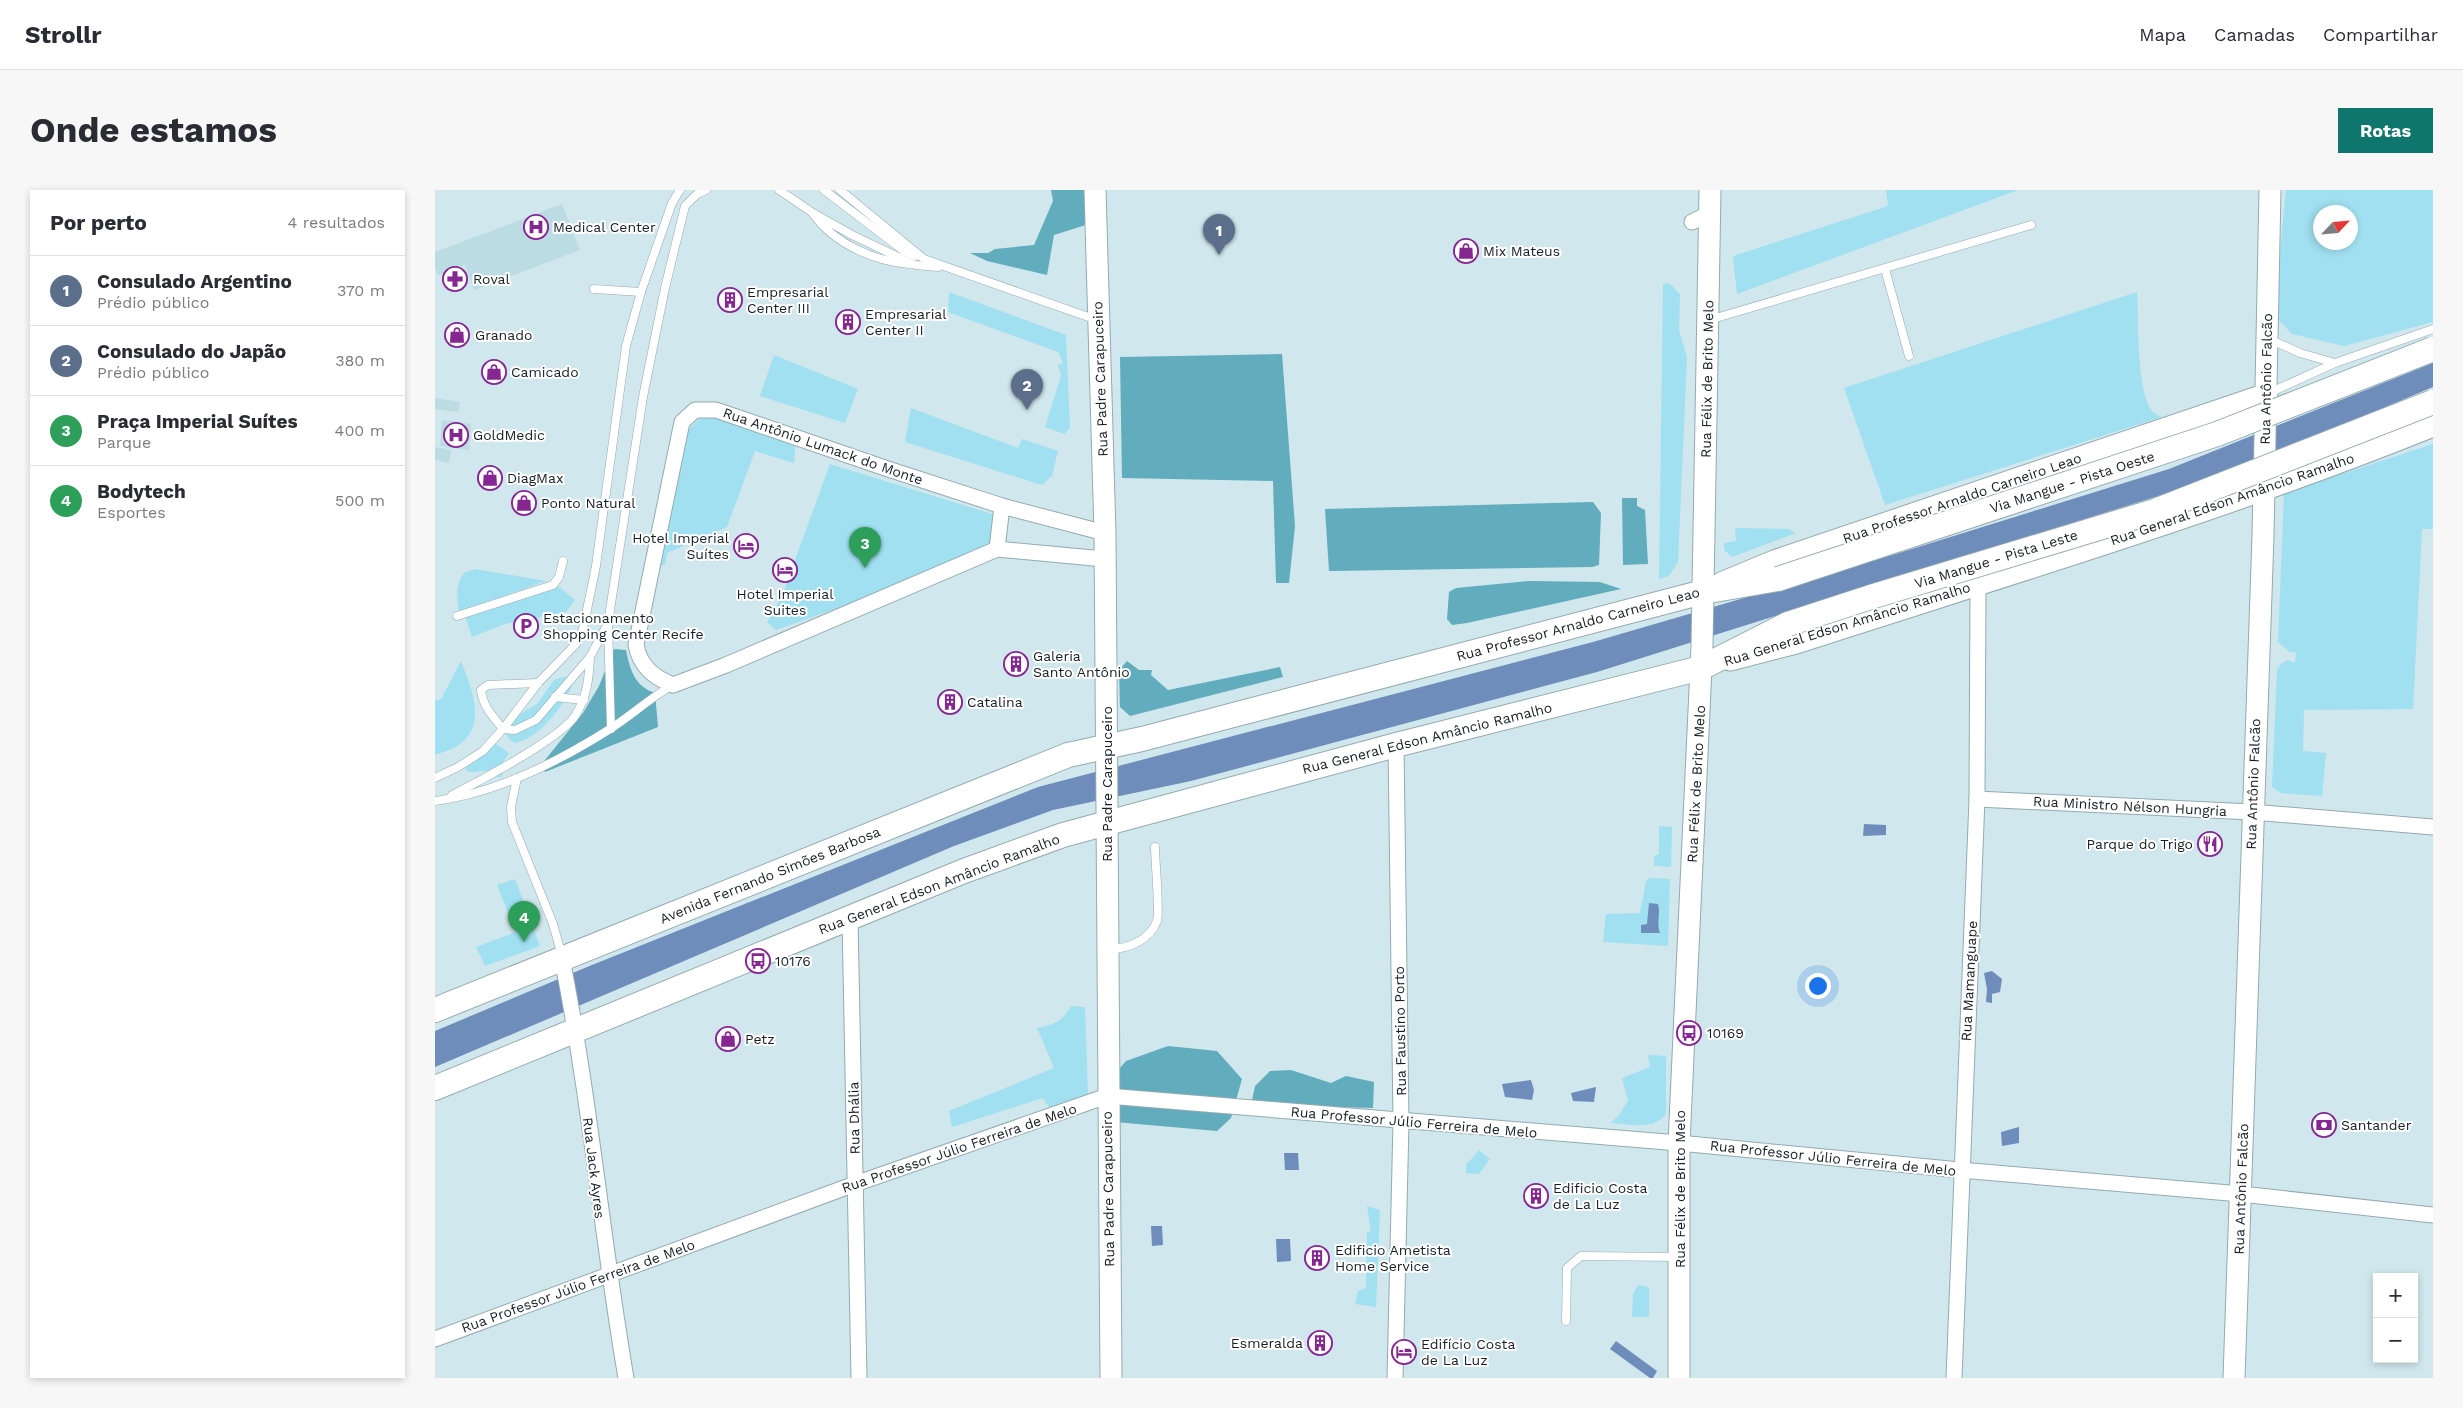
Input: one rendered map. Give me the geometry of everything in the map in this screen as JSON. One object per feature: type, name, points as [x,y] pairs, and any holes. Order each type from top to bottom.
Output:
[{"type":"main road","name":"Rua Padre Carapuceiro","points":[[1095,190],[1105,533],[1108,949],[1107,1096],[1111,1378]]},
{"type":"main road","name":"Rua Félix de Brito Melo","points":[[1679,1378],[1679,1143],[1702,657],[1709,320],[1701,218],[1710,190]]},
{"type":"main road","name":"Rua Antônio Falcão","points":[[2234,1378],[2267,403],[2266,338],[2271,190]]},
{"type":"main road","name":"Via Mangue - Pista Oeste","points":[[1703,596],[1778,579],[2217,434],[2433,349]]},
{"type":"main road","name":"Via Mangue - Pista Leste","points":[[1702,657],[1788,624],[1874,596],[2155,511],[2433,402]]},
{"type":"main road","name":"Rua Professor Arnaldo Carneiro Leao","points":[[1107,758],[1703,596],[1775,561],[2267,403]]},
{"type":"main road","name":"Rua General Edson Amâncio Ramalho","points":[[435,1088],[575,1025],[850,918],[964,871],[1107,820],[1396,745],[1702,657],[1796,643],[1978,584],[2263,484],[2375,450],[2433,426]]},
{"type":"main road","name":"Avenida Fernando Simões Barbosa","points":[[435,1010],[563,964],[1069,755],[1107,758]]},
{"type":"street","name":"Rua Antônio Lumack do Monte","points":[[673,685],[661,680],[639,659],[637,640],[682,422],[695,410],[704,408],[737,416],[888,470],[1002,506],[1105,533]]},
{"type":"street","points":[[997,549],[1002,506]]},
{"type":"street","points":[[673,685],[726,665],[997,549],[1104,559]]},
{"type":"street","name":"Rua Mamanguape","points":[[1954,1378],[1960,1170],[1977,799],[1978,584]]},
{"type":"street","name":"Rua Faustino Porto","points":[[1395,1378],[1401,1122],[1396,745]]},
{"type":"street","name":"Rua Ministro Nélson Hungria","points":[[1977,799],[2252,812],[2433,827]]},
{"type":"street","name":"Rua Dhália","points":[[850,918],[859,1378]]},
{"type":"street","name":"Rua Jack Ayres","points":[[563,964],[575,1025],[608,1274],[626,1378]]},
{"type":"street","name":"Rua Professor Júlio Ferreira de Melo","points":[[435,1339],[855,1184],[1107,1096],[1401,1122],[1679,1143],[2241,1194],[2433,1215]]},
{"type":"lane","points":[[435,778],[458,767],[483,750],[503,729],[538,683],[576,644],[583,629],[596,566],[626,346],[641,292],[673,203],[680,190]]},
{"type":"lane","points":[[611,729],[608,623],[642,406],[665,288],[685,206],[697,194],[706,190]]},
{"type":"lane","points":[[779,190],[813,213],[824,229],[856,249],[887,262],[952,269]]},
{"type":"lane","points":[[824,190],[904,251],[1099,321]]},
{"type":"lane","points":[[840,190],[924,259]]},
{"type":"lane","points":[[1709,320],[2031,226]]},
{"type":"lane","points":[[1885,269],[1909,356]]},
{"type":"lane","points":[[594,289],[641,292]]},
{"type":"lane","points":[[2267,403],[2335,363],[2433,329]]},
{"type":"lane","points":[[2266,338],[2299,354],[2335,363]]},
{"type":"lane","points":[[457,616],[553,585],[559,577],[563,561]]},
{"type":"lane","points":[[538,683],[488,684],[481,690],[482,700],[503,729],[515,730],[536,720],[590,657],[608,623]]},
{"type":"lane","points":[[438,801],[545,741],[573,718],[584,700],[589,677],[590,657]]},
{"type":"lane","points":[[438,801],[470,794],[517,778],[611,729],[673,685]]},
{"type":"lane","points":[[555,697],[584,700]]},
{"type":"lane","points":[[517,778],[511,807],[512,822],[553,924],[563,964]]},
{"type":"lane","points":[[1108,949],[1124,949],[1134,944],[1148,935],[1157,920],[1155,847]]},
{"type":"lane","points":[[1566,1321],[1567,1268],[1581,1256],[1669,1255],[1680,1257]]},
{"type":"shaded area","points":[[1051,190],[1088,190],[1089,224],[1054,235],[1047,275],[987,261],[970,253],[988,253],[995,249],[1034,245],[1053,201]]},
{"type":"shaded area","points":[[1886,190],[2018,190],[1737,294],[1733,256],[1888,206]]},
{"type":"shaded area","points":[[2286,190],[2433,190],[2433,322],[2344,346],[2292,334],[2274,315]]},
{"type":"shaded area","name":"Medical Center","points":[[562,204],[580,250],[474,290],[465,265],[438,275],[435,268],[435,252]]},
{"type":"shaded area","points":[[1669,283],[1680,294],[1679,331],[1687,357],[1678,562],[1669,576],[1659,579],[1663,284]]},
{"type":"shaded area","points":[[949,292],[1066,335],[1070,428],[1064,434],[1045,427],[1061,376],[1058,365],[1063,363],[1058,352],[948,312]]},
{"type":"shaded area","points":[[2137,292],[2142,384],[2150,408],[2155,414],[2162,417],[1885,505],[1844,388]]},
{"type":"shaded area","points":[[1282,354],[1295,526],[1289,583],[1276,583],[1273,481],[1122,478],[1120,357]]},
{"type":"shaded area","points":[[774,355],[858,389],[845,423],[760,396]]},
{"type":"shaded area","points":[[2433,363],[2433,387],[2276,453],[2174,491],[1597,672],[1191,781],[1053,810],[954,846],[435,1067],[435,1031],[587,967],[1038,787],[1593,642],[1899,553],[2169,469]]},
{"type":"shaded area","points":[[435,398],[460,402],[458,412],[435,409]]},
{"type":"shaded area","points":[[911,408],[1018,448],[1022,439],[1058,451],[1052,476],[1042,485],[905,442]]},
{"type":"shaded area","points":[[705,413],[796,440],[794,463],[755,451],[727,527],[667,553],[665,565],[657,565],[688,430]]},
{"type":"shaded area","name":"GoldMedic","points":[[442,420],[471,424],[469,450],[440,446]]},
{"type":"shaded area","points":[[2433,444],[2433,529],[2422,529],[2413,709],[2304,710],[2303,751],[2326,753],[2322,796],[2280,793],[2272,787],[2277,670],[2281,664],[2288,660],[2295,663],[2296,652],[2290,652],[2278,642],[2284,493]]},
{"type":"shaded area","points":[[435,447],[451,450],[449,463],[435,460]]},
{"type":"shaded area","points":[[830,464],[995,515],[990,546],[885,591],[776,630],[767,622],[782,596]]},
{"type":"shaded area","points":[[1622,498],[1637,498],[1637,506],[1645,510],[1648,564],[1623,565]]},
{"type":"shaded area","points":[[1593,502],[1601,513],[1599,565],[1592,567],[1329,571],[1325,509]]},
{"type":"shaded area","points":[[1735,528],[1788,529],[1796,533],[1732,557],[1724,550],[1724,543],[1736,541]]},
{"type":"shaded area","points":[[475,569],[546,581],[459,612],[457,596],[459,582],[464,573]]},
{"type":"shaded area","points":[[1529,581],[1600,582],[1621,589],[1467,623],[1452,625],[1447,619],[1449,592],[1456,588]]},
{"type":"shaded area","points":[[558,586],[575,600],[566,612],[505,624],[472,637],[465,616]]},
{"type":"shaded area","points":[[614,649],[626,650],[634,676],[642,686],[655,693],[658,727],[545,772],[541,765],[583,713],[599,686]]},
{"type":"shaded area","points":[[461,661],[473,694],[475,718],[473,728],[467,738],[457,746],[435,755],[435,701],[441,699]]},
{"type":"shaded area","points":[[1127,661],[1139,670],[1152,670],[1151,675],[1168,690],[1280,667],[1283,677],[1130,716],[1120,707],[1119,670]]},
{"type":"shaded area","points":[[563,677],[569,678],[572,686],[563,703],[541,729],[523,741],[514,743],[506,734],[506,722],[537,704],[554,680]]},
{"type":"shaded area","points":[[493,742],[509,753],[503,762],[502,777],[494,777],[488,771],[468,772],[465,769]]},
{"type":"shaded area","points":[[1864,824],[1886,825],[1886,835],[1863,836]]},
{"type":"shaded area","points":[[1659,826],[1672,827],[1671,867],[1654,866],[1654,856],[1659,854]]},
{"type":"shaded area","points":[[1650,878],[1670,879],[1668,946],[1603,942],[1606,914],[1640,913],[1646,881]]},
{"type":"shaded area","points":[[515,879],[540,946],[485,966],[476,947],[516,932],[497,885]]},
{"type":"shaded area","points":[[1649,903],[1658,904],[1660,933],[1641,933],[1641,925],[1647,924]]},
{"type":"shaded area","points":[[1992,971],[2002,979],[2000,992],[1992,994],[1992,1003],[1986,1002],[1987,989],[1984,973]]},
{"type":"shaded area","points":[[1071,1006],[1085,1007],[1088,1097],[1050,1109],[1043,1098],[952,1127],[949,1111],[1054,1068],[1037,1028],[1057,1022]]},
{"type":"shaded area","points":[[1168,1046],[1217,1051],[1242,1079],[1231,1118],[1217,1131],[1115,1122],[1113,1076],[1126,1061]]},
{"type":"shaded area","points":[[1648,1055],[1666,1056],[1666,1114],[1655,1123],[1648,1125],[1611,1123],[1620,1114],[1628,1100],[1622,1078],[1650,1067]]},
{"type":"shaded area","points":[[1291,1070],[1331,1083],[1346,1076],[1374,1082],[1373,1108],[1256,1105],[1252,1100],[1255,1086],[1270,1071]]},
{"type":"shaded area","points":[[1531,1080],[1534,1090],[1532,1100],[1505,1097],[1502,1084]]},
{"type":"shaded area","points":[[1596,1087],[1594,1102],[1573,1101],[1571,1093]]},
{"type":"shaded area","points":[[2019,1127],[2019,1143],[2002,1146],[2001,1132]]},
{"type":"shaded area","points":[[1479,1150],[1490,1159],[1479,1174],[1466,1173],[1466,1165]]},
{"type":"shaded area","points":[[1284,1153],[1298,1153],[1299,1170],[1285,1170]]},
{"type":"shaded area","points":[[1367,1206],[1380,1210],[1376,1307],[1355,1304],[1358,1291],[1366,1288],[1367,1232],[1371,1233]]},
{"type":"shaded area","points":[[1151,1226],[1162,1226],[1163,1245],[1152,1246]]},
{"type":"shaded area","points":[[1276,1239],[1290,1239],[1291,1261],[1277,1262]]},
{"type":"shaded area","points":[[1638,1285],[1649,1287],[1649,1317],[1632,1317],[1633,1294]]},
{"type":"shaded area","points":[[1616,1341],[1657,1371],[1653,1378],[1650,1378],[1610,1349]]},
{"type":"place","name":"Medical Center","points":[[536,227]]},
{"type":"place","name":"Mix Mateus","points":[[1466,251]]},
{"type":"place","name":"Consulado Argentino","points":[[1219,255]]},
{"type":"place","name":"Roval","points":[[455,279]]},
{"type":"place","name":"Empresarial Center III","points":[[730,300]]},
{"type":"place","name":"Empresarial Center II","points":[[848,322]]},
{"type":"place","name":"Granado","points":[[457,335]]},
{"type":"place","name":"Camicado","points":[[494,372]]},
{"type":"place","name":"Consulado do Japão","points":[[1027,410]]},
{"type":"place","name":"GoldMedic","points":[[456,435]]},
{"type":"place","name":"DiagMax","points":[[490,478]]},
{"type":"place","name":"Ponto Natural","points":[[524,503]]},
{"type":"place","name":"Hotel Imperial Suítes","points":[[746,546]]},
{"type":"place","name":"Praça Imperial Suítes","points":[[865,568]]},
{"type":"place","name":"Hotel Imperial Suites","points":[[785,570]]},
{"type":"place","name":"Estacionamento Shopping Center Recife","points":[[526,626]]},
{"type":"place","name":"Galeria Santo Antônio","points":[[1016,664]]},
{"type":"place","name":"Catalina","points":[[950,702]]},
{"type":"place","name":"Parque do Trigo","points":[[2210,844]]},
{"type":"place","name":"Bodytech","points":[[524,942]]},
{"type":"place","name":"10176","points":[[758,961]]},
{"type":"place","name":"10169","points":[[1689,1033]]},
{"type":"place","name":"Petz","points":[[728,1039]]},
{"type":"place","name":"Santander","points":[[2324,1125]]},
{"type":"place","name":"Edificio Costa de La Luz","points":[[1536,1196]]},
{"type":"place","name":"Edificio Ametista Home Service","points":[[1317,1258]]},
{"type":"place","name":"Esmeralda","points":[[1320,1343]]},
{"type":"place","name":"Edifício Costa de La Luz","points":[[1404,1352]]}]
